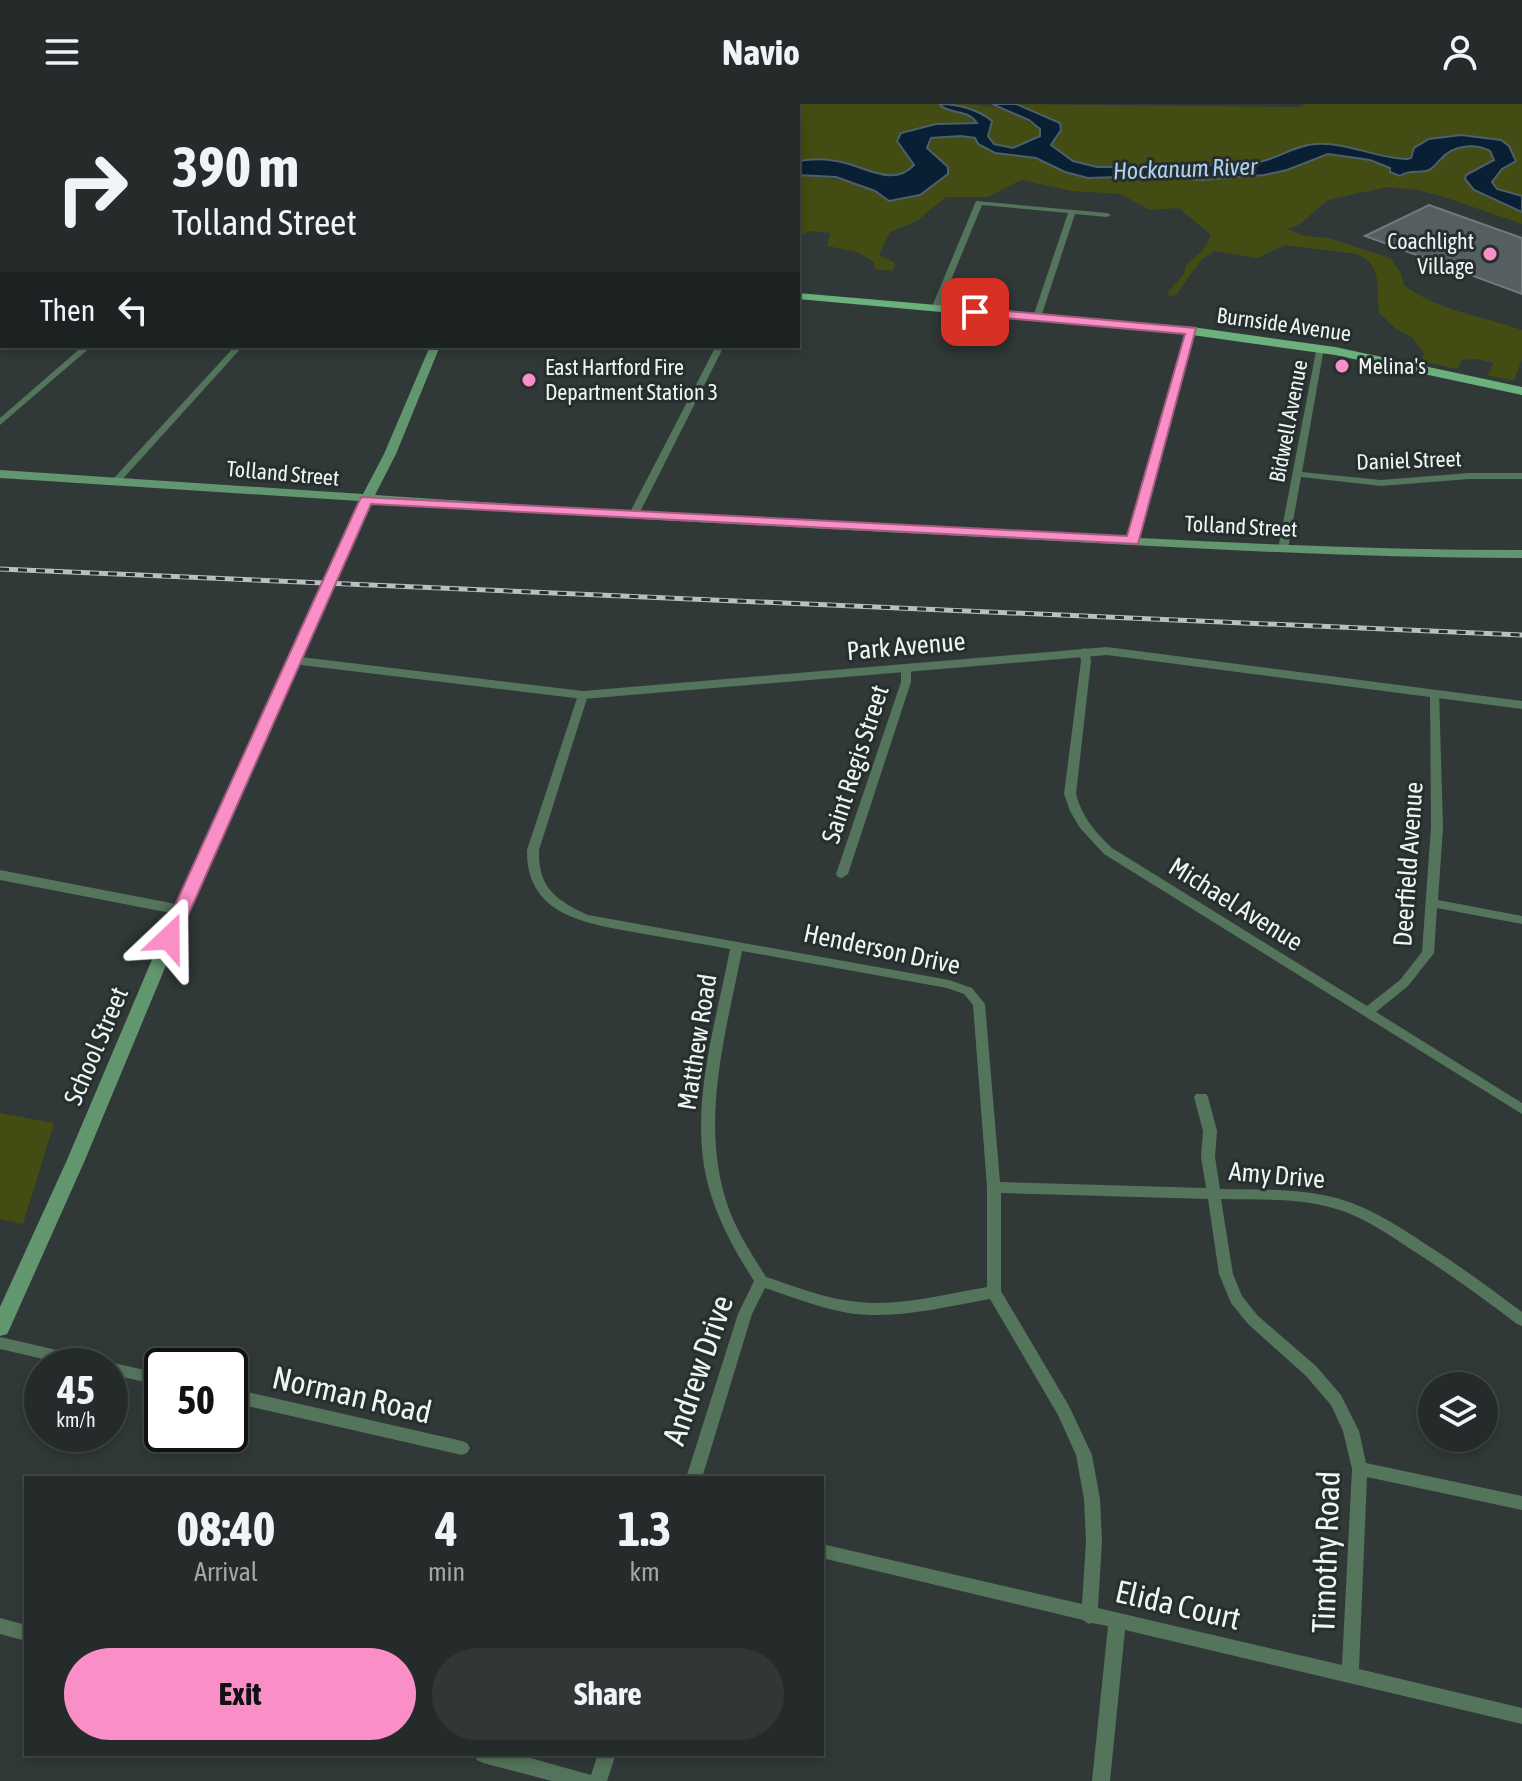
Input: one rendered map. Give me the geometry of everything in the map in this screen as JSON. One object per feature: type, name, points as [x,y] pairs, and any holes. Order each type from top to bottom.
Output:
[{"type":"main road","name":"Burnside Avenue","points":[[800,296],[1192,331],[1320,348],[1522,391]]},
{"type":"main road","name":"School Street","points":[[0,1328],[76,1160],[181,910],[366,500],[390,454],[434,348]]},
{"type":"main road","name":"Tolland Street","points":[[0,474],[633,516],[1283,549],[1522,554]]},
{"type":"street","points":[[935,309],[979,203],[1107,215]]},
{"type":"street","points":[[1037,317],[1072,211]]},
{"type":"street","points":[[1133,541],[1192,331]]},
{"type":"street","points":[[0,422],[86,348]]},
{"type":"street","points":[[117,480],[237,348]]},
{"type":"street","points":[[633,516],[719,348]]},
{"type":"street","name":"Bidwell Avenue","points":[[1283,549],[1320,348]]},
{"type":"street","name":"Daniel Street","points":[[1297,474],[1381,483],[1469,476],[1522,476]]},
{"type":"street","name":"Park Avenue","points":[[293,660],[583,695],[1084,651],[1141,653],[1522,705]]},
{"type":"street","name":"Michael Avenue","points":[[1084,651],[1086,661],[1070,794],[1074,812],[1087,832],[1108,851],[1522,1109]]},
{"type":"street","name":"Saint Regis Street","points":[[842,874],[906,682],[906,668]]},
{"type":"street","name":"Deerfield Avenue","points":[[1367,1013],[1404,983],[1428,953],[1437,827],[1435,693]]},
{"type":"street","name":"Henderson Drive","points":[[583,695],[533,850],[531,866],[536,882],[547,898],[585,919],[918,977],[968,991],[979,1004],[994,1187],[994,1292]]},
{"type":"street","points":[[0,875],[181,910]]},
{"type":"street","points":[[1433,903],[1522,920]]},
{"type":"street","name":"Matthew Road","points":[[737,945],[709,1102],[708,1134],[722,1210],[761,1281]]},
{"type":"street","name":"Timothy Road","points":[[1201,1097],[1210,1131],[1208,1157],[1226,1274],[1236,1299],[1336,1400],[1351,1431],[1360,1469],[1350,1674]]},
{"type":"street","name":"Amy Drive","points":[[994,1187],[1324,1200],[1354,1209],[1419,1247],[1522,1320]]},
{"type":"street","points":[[761,1281],[831,1304],[859,1308],[902,1308],[994,1292],[1064,1411],[1084,1455],[1092,1499],[1094,1541],[1089,1616]]},
{"type":"street","name":"Andrew Drive","points":[[695,1476],[745,1314],[761,1281]]},
{"type":"street","points":[[0,1343],[24,1348]]},
{"type":"street","name":"Norman Road","points":[[248,1399],[462,1448]]},
{"type":"street","points":[[1360,1469],[1522,1503]]},
{"type":"street","name":"Elida Court","points":[[824,1551],[1522,1716]]},
{"type":"street","points":[[1101,1781],[1117,1623]]},
{"type":"street","points":[[0,1626],[24,1632]]},
{"type":"street","points":[[491,1756],[585,1781]]},
{"type":"street","points":[[598,1781],[606,1756]]},
{"type":"green space","points":[[800,104],[939,104],[972,116],[977,122],[936,124],[897,141],[914,166],[895,175],[876,173],[836,161],[800,161]]},
{"type":"green space","points":[[954,104],[990,106],[1009,112],[1040,129],[1040,136],[1023,146],[1008,148],[996,145],[990,138],[985,115]]},
{"type":"green space","points":[[1016,104],[1300,107],[1306,104],[1522,104],[1522,196],[1497,189],[1492,182],[1502,169],[1516,159],[1509,146],[1501,140],[1449,135],[1423,142],[1407,159],[1339,145],[1316,144],[1252,163],[1097,167],[1073,161],[1051,145],[1061,129],[1060,123]]},
{"type":"green space","points":[[934,136],[971,137],[995,153],[1036,158],[1083,178],[1148,176],[1202,180],[1264,175],[1287,170],[1328,154],[1370,160],[1400,176],[1430,169],[1443,156],[1461,148],[1473,146],[1491,151],[1494,160],[1466,175],[1466,179],[1475,190],[1522,212],[1522,224],[1444,197],[1418,190],[1387,187],[1328,200],[1300,224],[1288,229],[1304,236],[1329,238],[1390,258],[1401,273],[1404,285],[1417,294],[1446,307],[1522,330],[1522,359],[1514,381],[1487,375],[1494,363],[1476,359],[1462,360],[1457,369],[1421,361],[1424,354],[1412,337],[1396,329],[1379,313],[1375,272],[1366,259],[1357,254],[1285,245],[1257,258],[1214,251],[1201,260],[1176,295],[1169,296],[1168,292],[1184,274],[1186,265],[1203,250],[1211,235],[1179,208],[1150,210],[1120,194],[1072,191],[1021,180],[988,197],[946,197],[917,221],[890,232],[879,255],[894,262],[892,271],[875,269],[874,262],[857,252],[827,246],[830,233],[810,231],[800,236],[800,175],[855,183],[885,199],[920,195],[946,176],[948,167],[926,148]]},
{"type":"green space","points":[[0,1113],[54,1123],[23,1224],[0,1219]]},
{"type":"water","name":"Hockanum River","points":[[939,104],[980,113],[992,121],[988,136],[994,144],[1013,148],[1040,136],[1040,129],[1029,120],[992,104],[1016,104],[1060,123],[1061,130],[1051,145],[1073,161],[1097,167],[1252,163],[1316,144],[1339,145],[1407,159],[1411,158],[1414,148],[1429,139],[1461,135],[1501,140],[1509,146],[1516,161],[1502,169],[1492,182],[1497,189],[1522,196],[1522,212],[1474,190],[1465,179],[1466,175],[1494,160],[1490,151],[1471,146],[1446,154],[1429,170],[1400,176],[1370,160],[1328,154],[1287,170],[1264,175],[1202,180],[1148,176],[1088,178],[1065,172],[1036,158],[995,153],[978,144],[975,138],[961,136],[931,138],[927,148],[948,167],[948,174],[920,195],[889,201],[875,191],[836,177],[800,175],[800,161],[817,159],[846,163],[887,175],[905,172],[914,165],[897,141],[901,133],[936,124],[977,123],[969,116]]},
{"type":"building","points":[[1429,205],[1522,238],[1522,294],[1365,236]]},
{"type":"railway","points":[[0,569],[1522,635]]},
{"type":"place","name":"Coachlight Village","points":[[1490,254]]},
{"type":"place","name":"Melina's","points":[[1342,366]]},
{"type":"place","name":"East Hartford Fire Department Station 3","points":[[529,380]]},
{"type":"route","points":[[169,938],[366,500],[1133,541],[1192,331],[975,312]]}]
